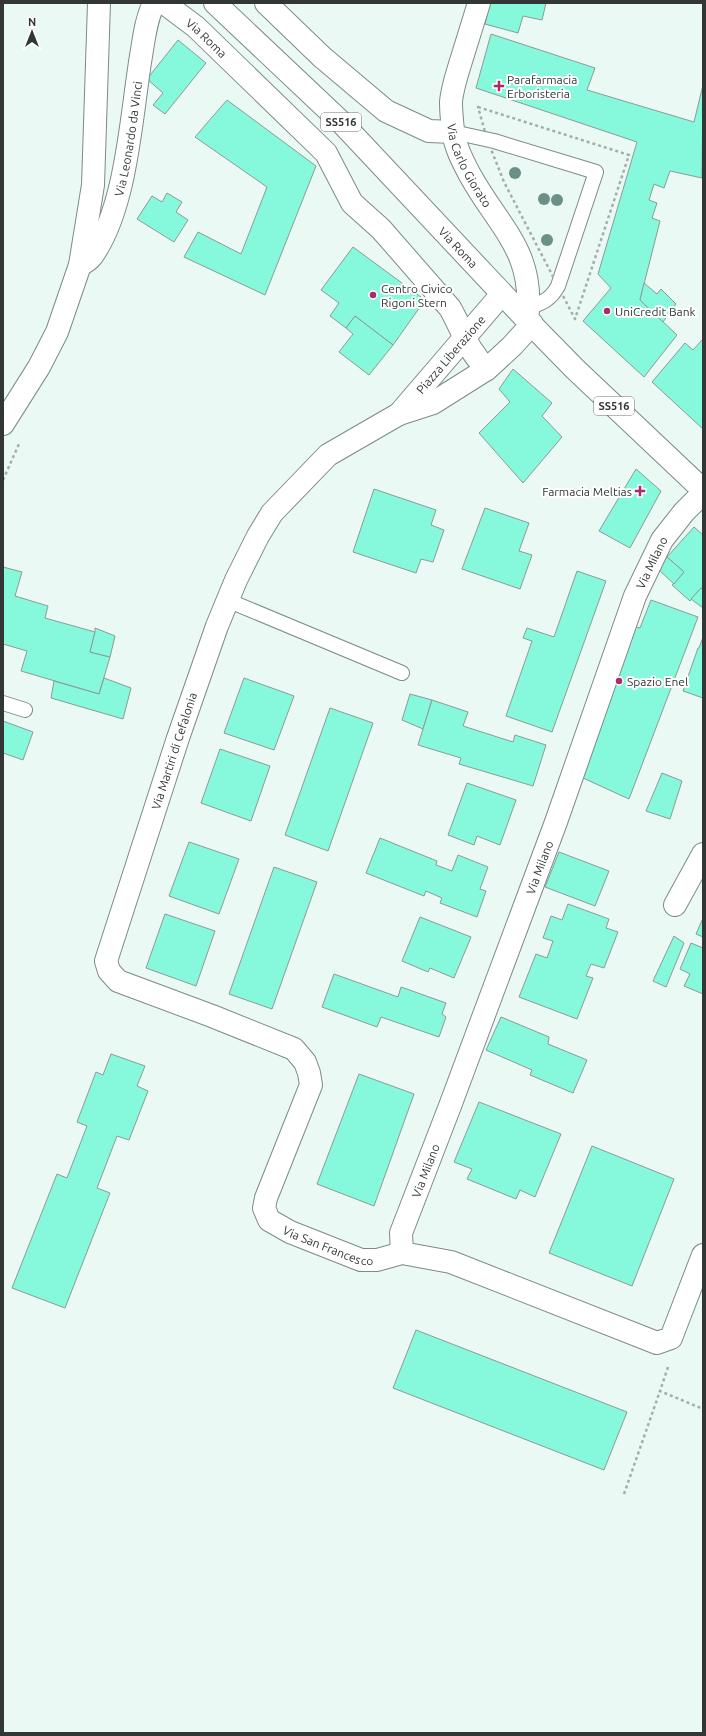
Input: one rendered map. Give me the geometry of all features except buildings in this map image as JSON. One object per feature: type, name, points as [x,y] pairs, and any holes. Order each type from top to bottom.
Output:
[{"type":"street","name":"Via Leonardo da Vinci","points":[[3,424],[39,367],[57,332],[80,265],[93,185],[99,3]]},
{"type":"street","name":"Via Leonardo da Vinci","points":[[80,265],[91,258],[109,226],[128,146],[146,27],[154,3]]},
{"type":"street","name":"Via Roma","points":[[164,3],[196,27],[326,153],[352,203],[381,229],[450,308],[458,322],[470,350],[487,369]]},
{"type":"street","name":"Via Roma","points":[[215,3],[340,121],[502,294],[529,317],[575,369],[703,492]]},
{"type":"street","points":[[266,3],[322,57],[386,111],[429,131],[453,132]]},
{"type":"street","name":"Via Carlo Giorato","points":[[479,3],[456,78],[451,102],[453,132],[463,162],[476,187],[514,241],[526,272],[529,291],[529,317]]},
{"type":"street","name":"Piazza Liberazione","points":[[399,414],[502,294]]},
{"type":"street","name":"Piazza Liberazione","points":[[258,536],[272,513],[328,455],[399,414],[433,403],[487,369],[512,346],[529,317]]},
{"type":"street","name":"Via Milano","points":[[402,1253],[401,1233],[556,822],[635,596],[662,540],[684,512],[703,492]]},
{"type":"street","name":"Via Martiri di Cefalonia","points":[[109,971],[106,961],[178,738],[217,626],[258,536]]},
{"type":"street","points":[[675,905],[703,854]]},
{"type":"street","name":"Via San Francesco","points":[[109,971],[118,981],[212,1016],[294,1049],[305,1062],[311,1084],[266,1198],[264,1208],[269,1220],[290,1232],[361,1260],[377,1260],[402,1253],[451,1262],[657,1343],[665,1340]]},
{"type":"street","points":[[665,1340],[671,1338],[703,1255]]},
{"type":"lane","points":[[453,132],[487,139],[596,172],[558,286],[552,296],[529,317]]},
{"type":"lane","points":[[228,600],[402,673]]},
{"type":"lane","points":[[3,703],[25,710]]},
{"type":"path","points":[[478,107],[629,155],[575,319],[558,286],[504,182],[487,139],[478,107]]},
{"type":"path","points":[[624,1494],[670,1358],[665,1340]]},
{"type":"path","points":[[660,1391],[703,1409]]},
{"type":"place","name":"Parafarmacia Erboristeria","points":[[499,86]]},
{"type":"place","name":"Centro Civico Rigoni Stern","points":[[373,295]]},
{"type":"place","name":"UniCredit Bank","points":[[607,311]]},
{"type":"place","name":"Farmacia Meltias","points":[[640,491]]},
{"type":"place","name":"Spazio Enel","points":[[619,681]]}]
